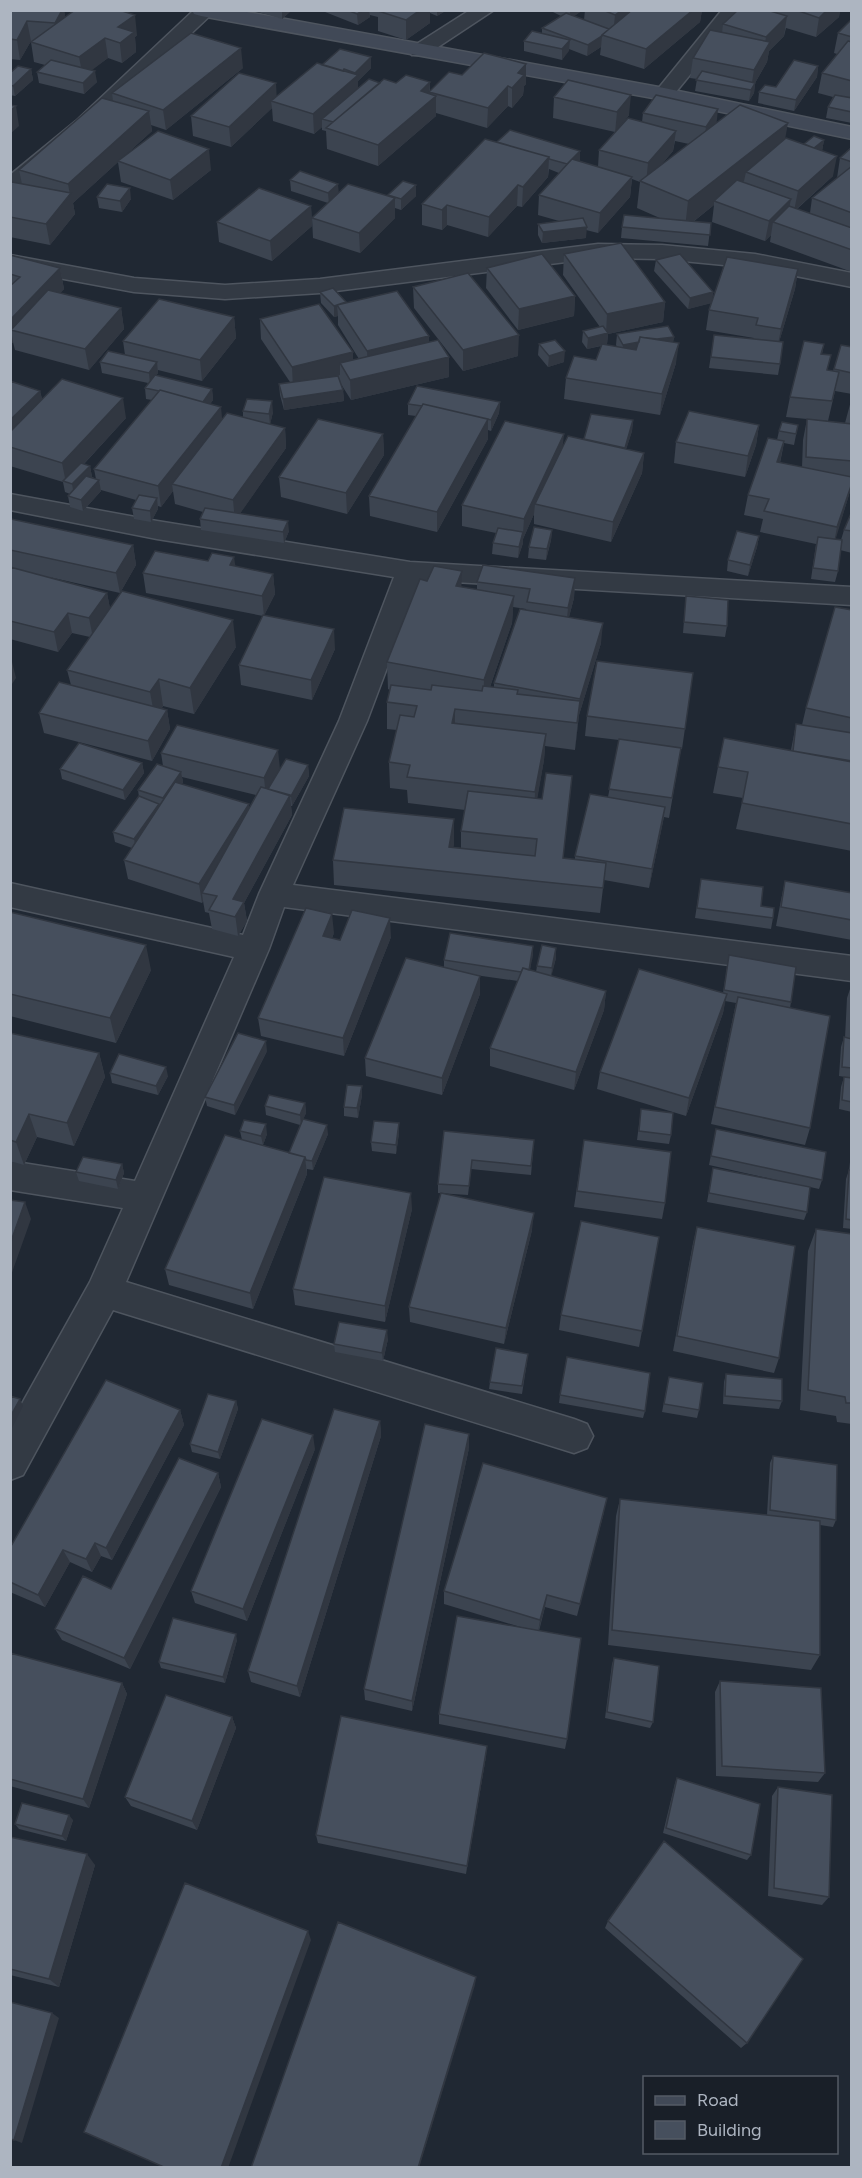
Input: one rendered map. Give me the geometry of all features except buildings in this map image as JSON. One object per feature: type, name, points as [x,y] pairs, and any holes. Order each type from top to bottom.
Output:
[{"type":"street","points":[[419,51],[485,10]]},
{"type":"street","points":[[664,94],[734,10]]},
{"type":"street","points":[[10,186],[83,125],[203,11],[664,94],[852,133]]},
{"type":"street","points":[[10,262],[134,285],[225,292],[320,286],[598,251],[662,252],[755,261],[852,280]]},
{"type":"street","points":[[10,502],[157,530],[410,572],[852,596]]},
{"type":"street","points":[[10,1462],[104,1291],[253,949],[274,894],[353,721],[410,572]]},
{"type":"street","points":[[274,894],[852,969]]},
{"type":"street","points":[[10,895],[253,949]]},
{"type":"street","points":[[10,1175],[144,1197]]},
{"type":"street","points":[[104,1291],[574,1436]]}]
